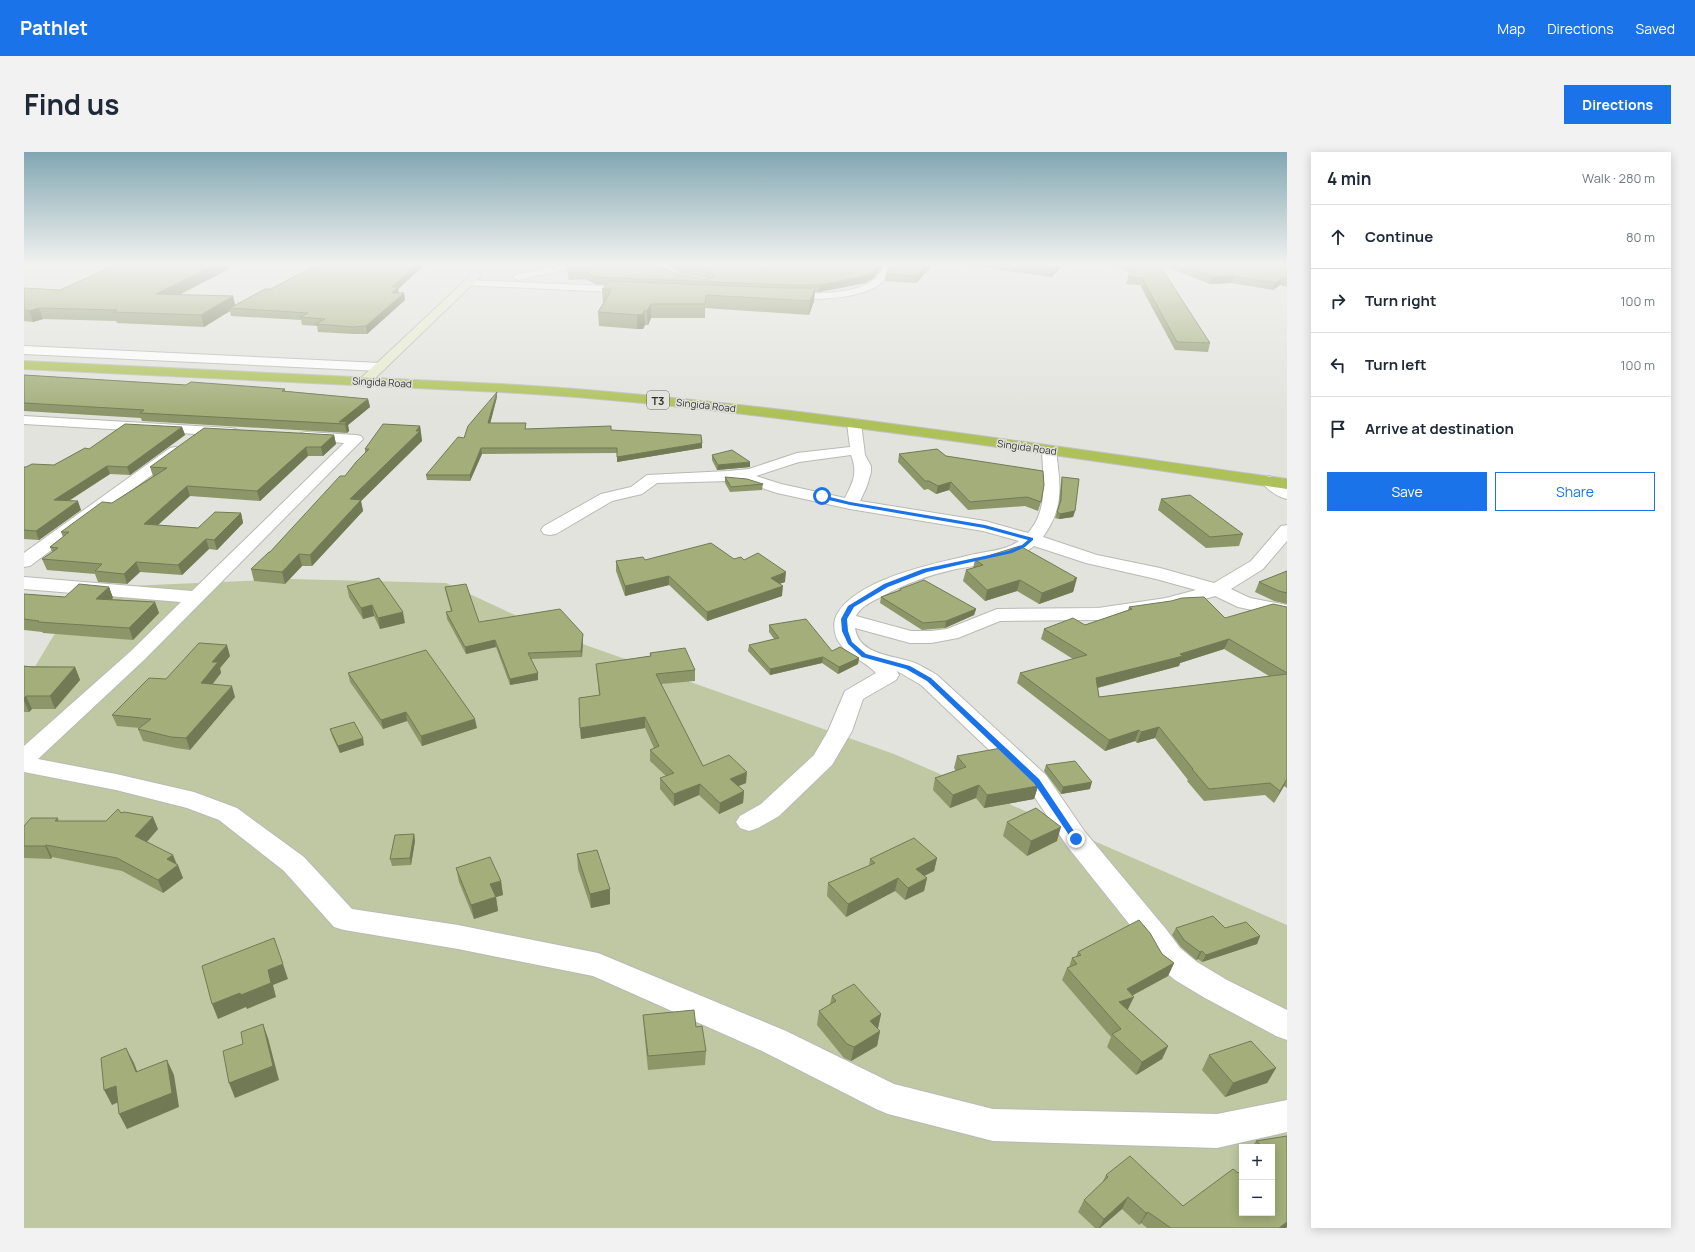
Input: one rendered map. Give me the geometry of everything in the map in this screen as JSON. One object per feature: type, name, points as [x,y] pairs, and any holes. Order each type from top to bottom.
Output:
[{"type":"highway","name":"Singida Road","points":[[24,365],[365,381],[586,394],[745,409],[1287,484]]},
{"type":"street","points":[[365,381],[436,313]]},
{"type":"street","points":[[24,350],[380,367]]},
{"type":"street","points":[[27,426],[51,421],[249,433]]},
{"type":"street","points":[[850,504],[859,486],[863,472],[854,423]]},
{"type":"street","points":[[24,562],[203,430]]},
{"type":"street","points":[[24,759],[138,655],[356,439],[287,435]]},
{"type":"street","points":[[550,530],[607,497],[636,491],[653,478],[728,476],[751,473],[797,458],[858,450]]},
{"type":"street","points":[[749,822],[770,810],[823,760],[840,731],[853,696],[888,675],[886,670],[864,655],[850,643],[845,631],[844,619],[851,606],[886,585],[925,570],[1010,552],[1024,546],[1046,519],[1051,505],[1049,450]]},
{"type":"street","points":[[728,476],[749,479],[777,488],[850,504],[985,526],[1092,559],[1160,574],[1217,590],[1245,603],[1287,611]]},
{"type":"street","points":[[1269,481],[1287,494]]},
{"type":"street","points":[[844,619],[910,637],[931,637],[951,634],[997,615],[1098,614],[1167,604],[1217,590],[1257,565],[1287,530]]},
{"type":"street","points":[[24,584],[196,597]]},
{"type":"street","points":[[864,655],[908,668],[929,680],[1037,781],[1076,839],[1156,937],[1169,957],[1186,971],[1216,989],[1287,1026]]},
{"type":"street","points":[[24,764],[116,782],[194,801],[228,814],[294,864],[344,919],[458,937],[598,965],[774,1041],[888,1098],[994,1125],[1217,1131],[1287,1116]]},
{"type":"green space","points":[[291,579],[446,583],[560,636],[894,754],[1287,925],[1287,1228],[24,1228],[24,685],[82,588]]},
{"type":"building","points":[[149,313],[204,313],[201,315]]},
{"type":"building","points":[[308,313],[381,313],[366,326],[353,327],[316,324],[325,319],[300,317]]},
{"type":"building","points":[[614,313],[643,313],[637,315]]},
{"type":"building","points":[[1161,313],[1191,313],[1210,343],[1177,342]]},
{"type":"building","points":[[24,375],[186,385],[191,382],[285,389],[282,391],[368,399],[339,422],[347,422],[345,424],[140,413],[144,410],[24,403]]},
{"type":"building","points":[[497,392],[488,423],[526,423],[525,429],[611,426],[611,430],[701,435],[702,443],[617,457],[617,448],[481,448],[470,475],[426,475],[458,437],[464,438],[468,426]]},
{"type":"building","points":[[125,424],[182,427],[127,467],[107,466],[54,500],[78,501],[36,531],[24,530],[24,467],[32,464],[54,465],[85,448],[89,449]]},
{"type":"building","points":[[383,424],[420,426],[416,431],[420,431],[350,499],[361,500],[310,555],[299,554],[282,572],[251,569],[270,552],[340,476],[345,476],[369,449],[365,449]]},
{"type":"building","points":[[204,428],[334,435],[321,447],[306,447],[257,491],[187,486],[144,524],[198,528],[215,512],[241,513],[214,540],[206,539],[178,565],[136,562],[124,574],[95,571],[102,564],[42,559],[58,548],[50,547],[69,532],[61,532],[102,502],[112,503],[167,468],[150,467]]},
{"type":"building","points":[[937,449],[946,456],[1043,471],[1044,485],[1041,502],[1027,497],[970,502],[951,482],[938,486],[929,481],[925,481],[899,454]]},
{"type":"building","points":[[732,450],[750,462],[718,465],[712,455]]},
{"type":"building","points":[[725,477],[747,479],[763,484],[731,487]]},
{"type":"building","points":[[1062,477],[1079,479],[1075,511],[1060,514],[1057,512],[1061,500]]},
{"type":"building","points":[[1190,495],[1243,534],[1210,537],[1161,499]]},
{"type":"building","points":[[711,543],[734,559],[741,557],[744,560],[758,553],[786,572],[771,578],[783,586],[707,612],[669,576],[625,586],[616,561],[643,557],[645,560]]},
{"type":"building","points":[[1020,546],[1077,578],[1074,579],[1076,580],[1042,593],[1020,580],[987,590],[966,570],[983,565],[975,560]]},
{"type":"building","points":[[1287,571],[1287,593],[1259,582]]},
{"type":"building","points":[[379,578],[403,612],[378,618],[372,605],[361,608],[347,586]]},
{"type":"building","points":[[924,580],[976,609],[946,621],[923,623],[881,597]]},
{"type":"building","points":[[79,584],[109,587],[96,599],[155,602],[129,628],[38,622],[39,621],[24,619],[24,594],[65,597]]},
{"type":"building","points":[[466,584],[479,622],[560,609],[583,634],[581,651],[528,653],[538,673],[510,679],[495,640],[465,647],[446,612],[452,611],[445,587]]},
{"type":"building","points":[[1204,597],[1225,618],[1273,604],[1287,607],[1287,673],[1229,639],[1180,654],[1183,656],[1096,678],[1099,697],[1287,674],[1287,779],[1280,791],[1270,783],[1209,789],[1159,727],[1141,732],[1139,730],[1109,740],[1020,673],[1087,655],[1044,629],[1073,618],[1085,625],[1132,609],[1129,607],[1182,598]]},
{"type":"building","points":[[806,619],[832,651],[840,647],[859,658],[839,667],[823,657],[770,669],[749,645],[779,638],[769,625]]},
{"type":"building","points":[[199,643],[227,645],[212,662],[218,662],[201,683],[232,686],[186,738],[171,737],[138,729],[151,719],[112,715],[149,678],[166,679]]},
{"type":"building","points":[[685,648],[695,670],[656,674],[703,766],[729,755],[747,772],[730,779],[744,791],[720,803],[700,784],[674,794],[660,778],[674,773],[650,750],[659,746],[645,717],[580,728],[579,698],[600,695],[596,664],[651,656],[650,653]]},
{"type":"building","points":[[426,650],[475,719],[421,736],[406,712],[381,720],[348,673]]},
{"type":"building","points":[[24,666],[75,667],[50,696],[26,696],[24,698]]},
{"type":"building","points":[[354,722],[363,738],[338,746],[330,729]]},
{"type":"building","points":[[1001,748],[1030,775],[1038,786],[987,795],[979,785],[953,795],[935,778],[966,767],[957,756]]},
{"type":"building","points":[[1075,761],[1092,782],[1063,787],[1046,765]]},
{"type":"building","points":[[1036,808],[1061,827],[1031,841],[1007,822]]},
{"type":"building","points":[[118,809],[121,813],[124,812],[153,817],[135,836],[173,855],[167,859],[178,865],[158,880],[117,858],[46,845],[24,846],[24,826],[31,818],[58,818],[55,821],[106,821]]},
{"type":"building","points":[[414,834],[410,858],[390,859],[395,835]]},
{"type":"building","points":[[914,838],[937,858],[916,869],[927,878],[908,888],[898,878],[848,904],[828,883],[875,863],[870,859]]},
{"type":"building","points":[[597,850],[610,889],[590,894],[577,854]]},
{"type":"building","points":[[490,857],[501,881],[490,884],[496,897],[471,905],[456,868]]},
{"type":"building","points":[[1213,916],[1225,928],[1246,922],[1260,936],[1206,955],[1184,940],[1176,928]]},
{"type":"building","points":[[1139,920],[1150,933],[1162,954],[1174,963],[1127,989],[1134,997],[1119,1002],[1168,1046],[1142,1062],[1112,1034],[1121,1029],[1067,968],[1077,964],[1072,958],[1081,955],[1078,952]]},
{"type":"building","points":[[274,938],[283,964],[268,970],[271,983],[241,995],[240,993],[212,1004],[202,966]]},
{"type":"building","points":[[854,984],[881,1014],[870,1021],[880,1031],[854,1047],[847,1044],[819,1011],[836,1001],[832,996]]},
{"type":"building","points":[[694,1010],[696,1027],[702,1026],[706,1051],[648,1056],[643,1015]]},
{"type":"building","points":[[263,1024],[273,1066],[229,1083],[223,1051],[243,1044],[241,1032]]},
{"type":"building","points":[[1251,1041],[1276,1068],[1233,1083],[1209,1055]]},
{"type":"building","points":[[126,1048],[136,1072],[167,1060],[172,1093],[119,1114],[116,1086],[104,1090],[101,1058]]},
{"type":"building","points":[[1287,1136],[1287,1222],[1279,1228],[1171,1228],[1148,1212],[1146,1213],[1128,1197],[1104,1219],[1084,1200],[1108,1177],[1106,1175],[1130,1156],[1183,1206],[1233,1169],[1239,1172],[1239,1216],[1275,1216],[1275,1144],[1260,1144],[1256,1141]]},
{"type":"route","points":[[822,496],[850,504],[985,526],[1031,539],[1024,546],[1010,552],[925,570],[886,585],[851,606],[844,619],[845,631],[850,643],[864,655],[908,668],[929,680],[1037,781],[1076,839]]}]
